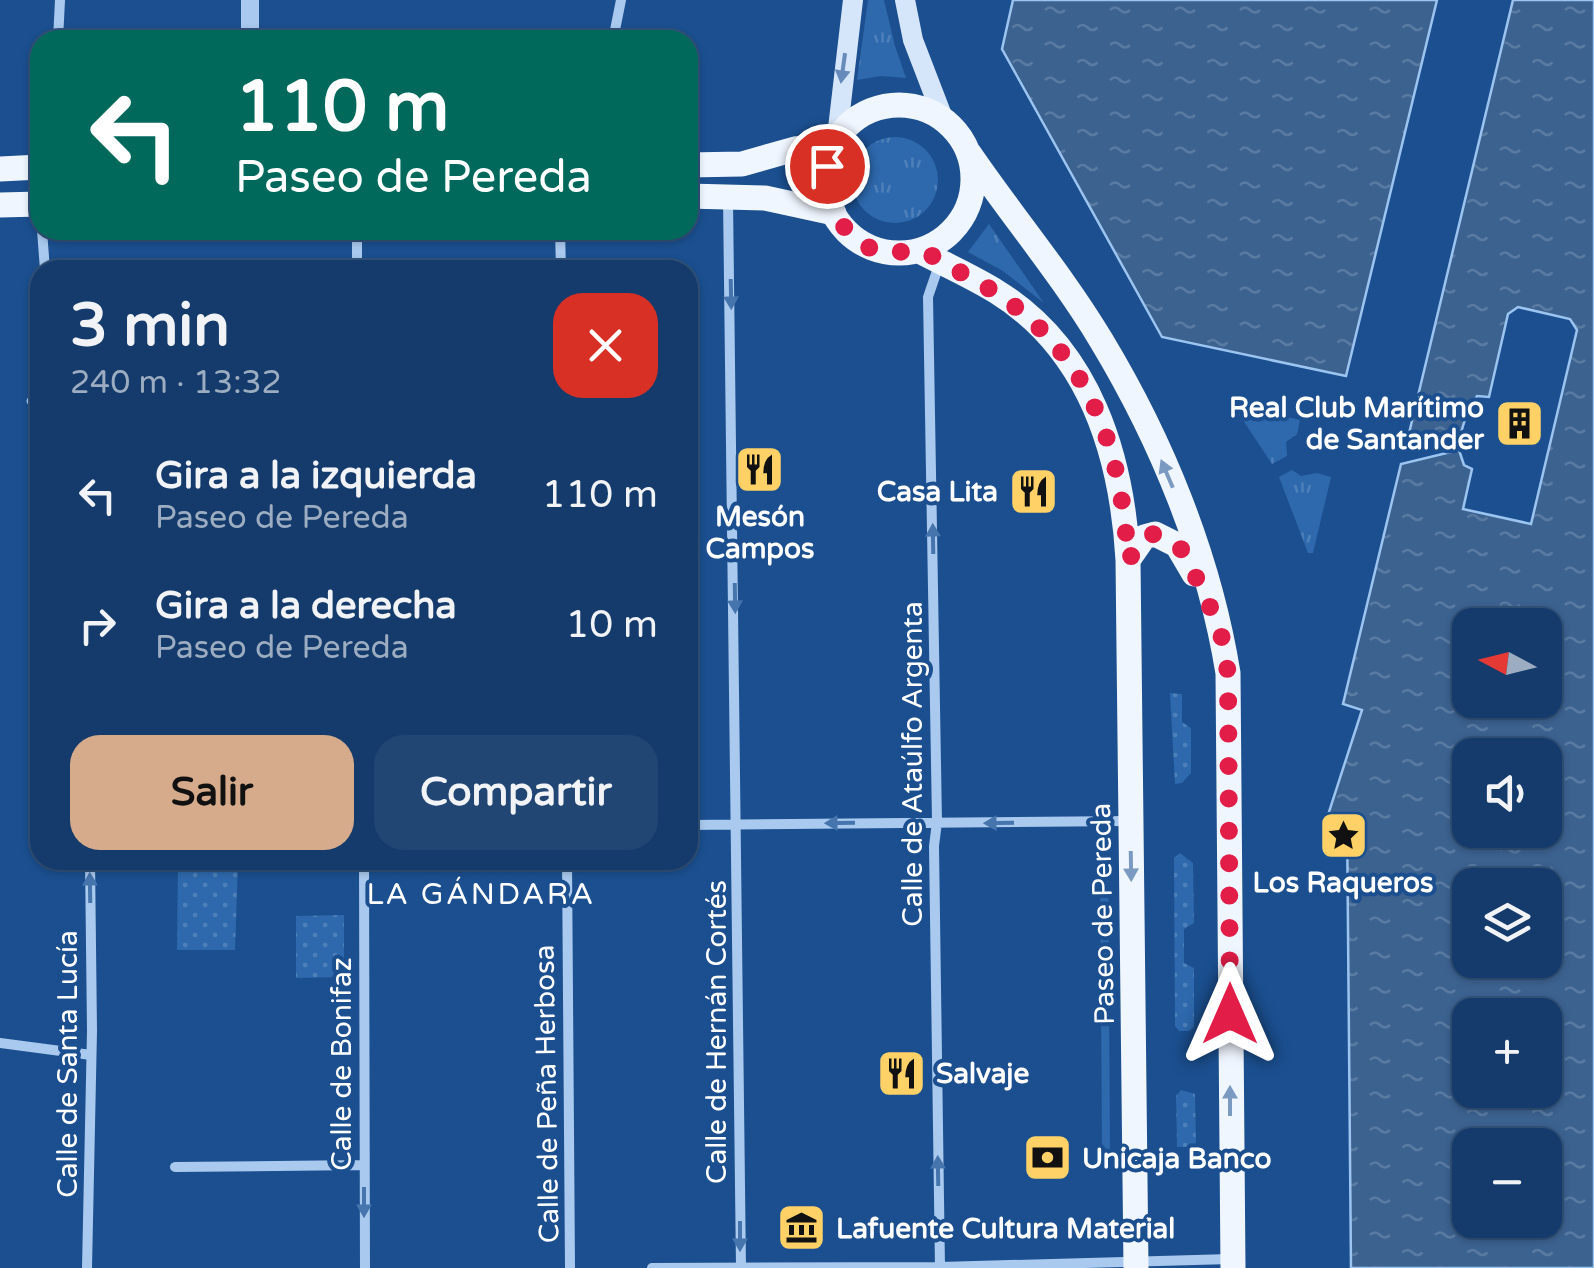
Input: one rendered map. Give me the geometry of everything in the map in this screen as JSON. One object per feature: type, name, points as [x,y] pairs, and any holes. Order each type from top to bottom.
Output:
[{"type":"main road","points":[[836,141],[853,0]]},
{"type":"main road","points":[[905,0],[913,40],[943,118]]},
{"type":"main road","points":[[969,153],[974,179],[968,206],[931,257],[896,255],[866,246],[842,226],[826,190],[827,166],[847,123],[877,106],[911,104],[943,118],[956,130],[1100,338],[1128,388],[1186,519],[1220,628],[1228,673],[1232,1264]]},
{"type":"main road","points":[[698,166],[742,164],[836,141]]},
{"type":"main road","points":[[0,169],[30,168]]},
{"type":"main road","points":[[698,196],[765,198],[834,213]]},
{"type":"main road","points":[[0,205],[30,204]]},
{"type":"main road","name":"Paseo de Pereda","points":[[931,257],[998,292],[1045,331],[1094,402],[1112,448],[1120,483],[1128,560],[1136,1265]]},
{"type":"main road","points":[[1128,560],[1149,534],[1177,545],[1220,628]]},
{"type":"street","points":[[58,30],[60,0]]},
{"type":"street","points":[[250,0],[250,30]]},
{"type":"street","points":[[615,30],[621,0]]},
{"type":"street","name":"Calle de Hernán Cortés","points":[[728,197],[741,1268]]},
{"type":"street","name":"Calle de Ataúlfo Argenta","points":[[931,257],[928,297],[940,1267]]},
{"type":"street","points":[[698,825],[1130,821]]},
{"type":"street","name":"Calle de Santa Lucía","points":[[88,1268],[90,870]]},
{"type":"street","name":"Calle de Bonifaz","points":[[364,870],[365,1268]]},
{"type":"street","name":"Calle de Peña Herbosa","points":[[567,870],[570,1268]]},
{"type":"street","points":[[0,1043],[91,1055]]},
{"type":"street","points":[[175,1167],[364,1164]]},
{"type":"street","points":[[652,1268],[1232,1264]]},
{"type":"green space","points":[[868,0],[884,0],[906,78],[881,76],[857,80]]},
{"type":"green space","points":[[895,137],[912,140],[926,149],[935,163],[935,197],[926,211],[912,220],[895,223],[878,220],[864,211],[855,197],[852,180],[855,163],[864,149],[878,140]]},
{"type":"green space","points":[[989,224],[1044,303],[1003,271],[968,252]]},
{"type":"green space","points":[[1237,405],[1300,420],[1297,434],[1286,442],[1287,456],[1272,464],[1235,408]]},
{"type":"green space","points":[[1292,470],[1301,476],[1317,473],[1331,477],[1313,553],[1308,553],[1279,477]]},
{"type":"green space","points":[[1170,693],[1182,694],[1182,722],[1191,728],[1191,773],[1182,783],[1175,784]]},
{"type":"green space","points":[[1180,853],[1193,863],[1194,923],[1184,929],[1184,963],[1194,968],[1194,1027],[1189,1031],[1179,1031],[1175,1026],[1174,858]]},
{"type":"green space","points":[[1100,855],[1108,855],[1110,1149],[1102,1149]]},
{"type":"green space","points":[[178,870],[238,870],[235,950],[177,950]]},
{"type":"green space","points":[[344,915],[344,977],[296,978],[296,916]]},
{"type":"green space","points":[[1181,1090],[1195,1094],[1196,1147],[1177,1147],[1176,1096]]},
{"type":"water","points":[[1013,0],[1437,0],[1346,376],[1162,337],[1002,49]]},
{"type":"water","points":[[1513,0],[1594,0],[1594,1268],[1351,1268],[1347,816],[1328,815],[1362,710],[1343,704],[1401,464],[1459,450],[1464,465],[1472,469],[1463,509],[1531,524],[1577,330],[1570,319],[1518,307],[1508,314],[1489,397],[1477,396],[1460,436],[1405,450]]},
{"type":"place","name":"Real Club Marítimo de Santander","points":[[1519,423]]},
{"type":"place","name":"Mesón Campos","points":[[760,469]]},
{"type":"place","name":"Casa Lita","points":[[1033,491]]},
{"type":"place","name":"Los Raqueros","points":[[1343,835]]},
{"type":"place","name":"Salvaje","points":[[901,1073]]},
{"type":"place","name":"Unicaja Banco","points":[[1047,1158]]},
{"type":"place","name":"Lafuente Cultura Material","points":[[801,1228]]},
{"type":"district","name":"LA GÁNDARA","points":[[481,894]]},
{"type":"route","points":[[827,166],[826,190],[834,213],[842,226],[866,246],[896,255],[921,252],[998,292],[1045,331],[1066,356],[1094,402],[1112,448],[1128,560],[1149,534],[1170,540],[1184,552],[1220,628],[1228,673],[1230,1014]]}]
